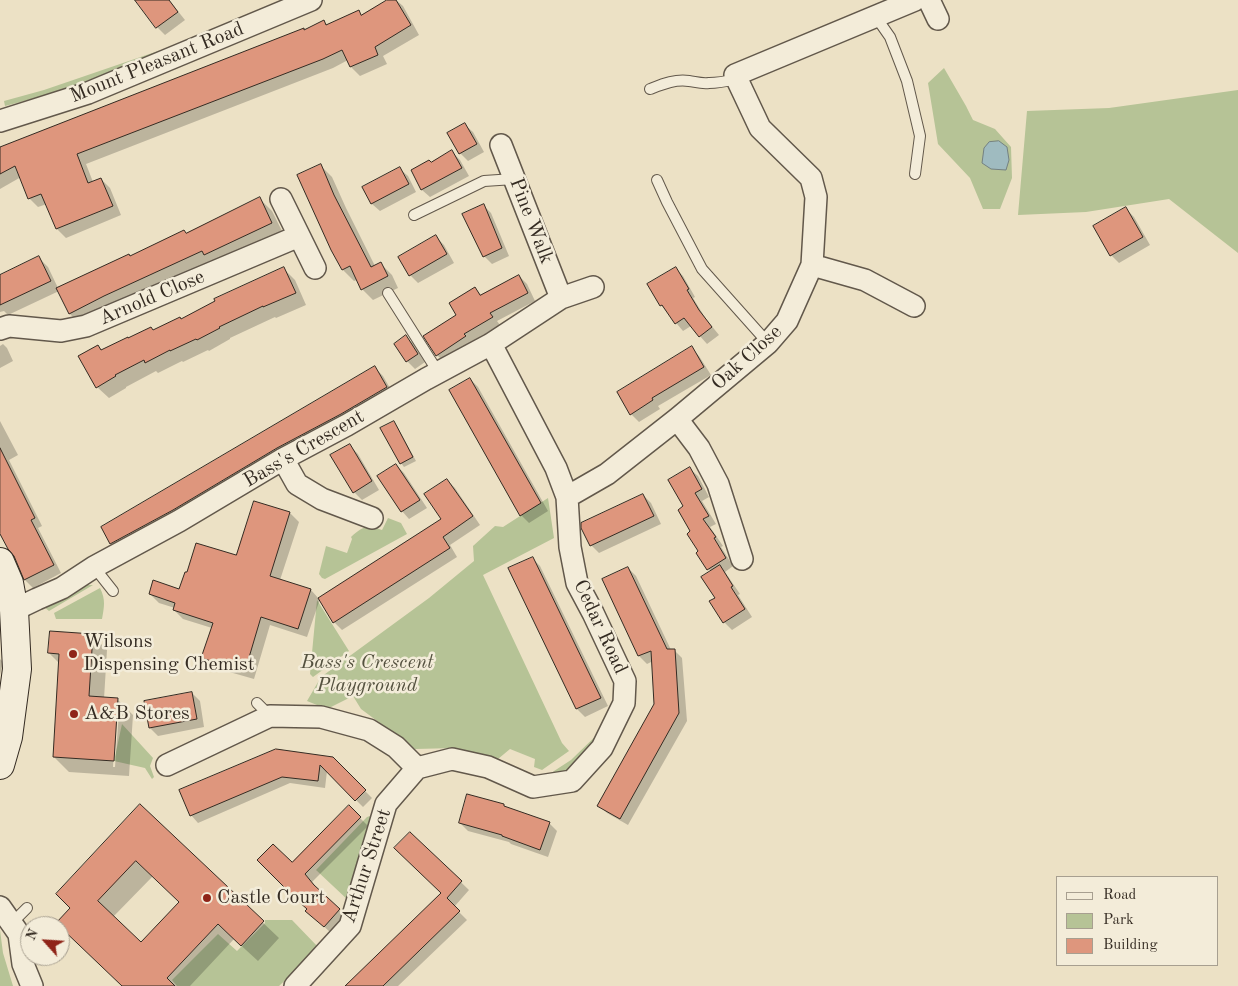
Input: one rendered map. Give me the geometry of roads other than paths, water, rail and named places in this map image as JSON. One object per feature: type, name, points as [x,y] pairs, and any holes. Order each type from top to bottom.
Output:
[{"type":"street","name":"Mount Pleasant Road","points":[[0,121],[88,93],[311,0]]},
{"type":"street","points":[[737,79],[735,75],[916,0]]},
{"type":"street","points":[[929,0],[938,19]]},
{"type":"street","name":"Oak Close","points":[[567,498],[607,474],[677,419],[768,343],[786,321],[812,265],[816,196],[811,178],[760,128],[737,79]]},
{"type":"street","name":"Pine Walk","points":[[501,144],[561,298]]},
{"type":"street","points":[[281,199],[315,268]]},
{"type":"street","name":"Arnold Close","points":[[0,328],[9,326],[50,334],[86,326],[299,236]]},
{"type":"street","points":[[812,265],[865,280],[914,306]]},
{"type":"street","name":"Bass's Crescent","points":[[14,610],[62,588],[94,567],[179,521],[283,459],[491,344],[561,298],[593,287]]},
{"type":"street","name":"Cedar Road","points":[[417,768],[452,759],[488,767],[533,788],[572,781],[602,748],[624,703],[625,681],[577,583],[570,547],[567,498],[556,468],[491,344]]},
{"type":"street","points":[[677,419],[700,448],[718,484],[742,559]]},
{"type":"street","points":[[283,459],[296,484],[322,499],[372,518]]},
{"type":"street","points":[[0,562],[9,583],[14,610],[18,669],[8,737],[0,765]]},
{"type":"street","points":[[167,765],[264,709],[321,717],[368,730],[396,747],[417,768]]},
{"type":"street","name":"Arthur Street","points":[[295,986],[350,926],[386,804],[417,768]]},
{"type":"street","points":[[6,915],[19,934],[23,964],[32,986]]},
{"type":"lane","points":[[876,17],[890,37],[906,81],[920,136],[915,174]]},
{"type":"lane","points":[[650,90],[663,84],[678,81],[711,84],[737,79]]},
{"type":"lane","points":[[414,215],[484,181],[514,179]]},
{"type":"lane","points":[[657,180],[702,269],[768,343]]},
{"type":"lane","points":[[388,293],[438,372]]},
{"type":"lane","points":[[94,567],[113,591]]},
{"type":"lane","points":[[6,915],[27,908]]},
{"type":"water","points":[[999,141],[1007,147],[1009,160],[1006,170],[991,169],[982,163],[984,148],[989,142]]},
{"type":"place","name":"Wilsons Dispensing Chemist","points":[[73,654]]},
{"type":"place","name":"A&B Stores","points":[[74,714]]},
{"type":"place","name":"Castle Court","points":[[207,898]]},
{"type":"park label","name":"Bass's Crescent Playground","points":[[367,674]]}]
